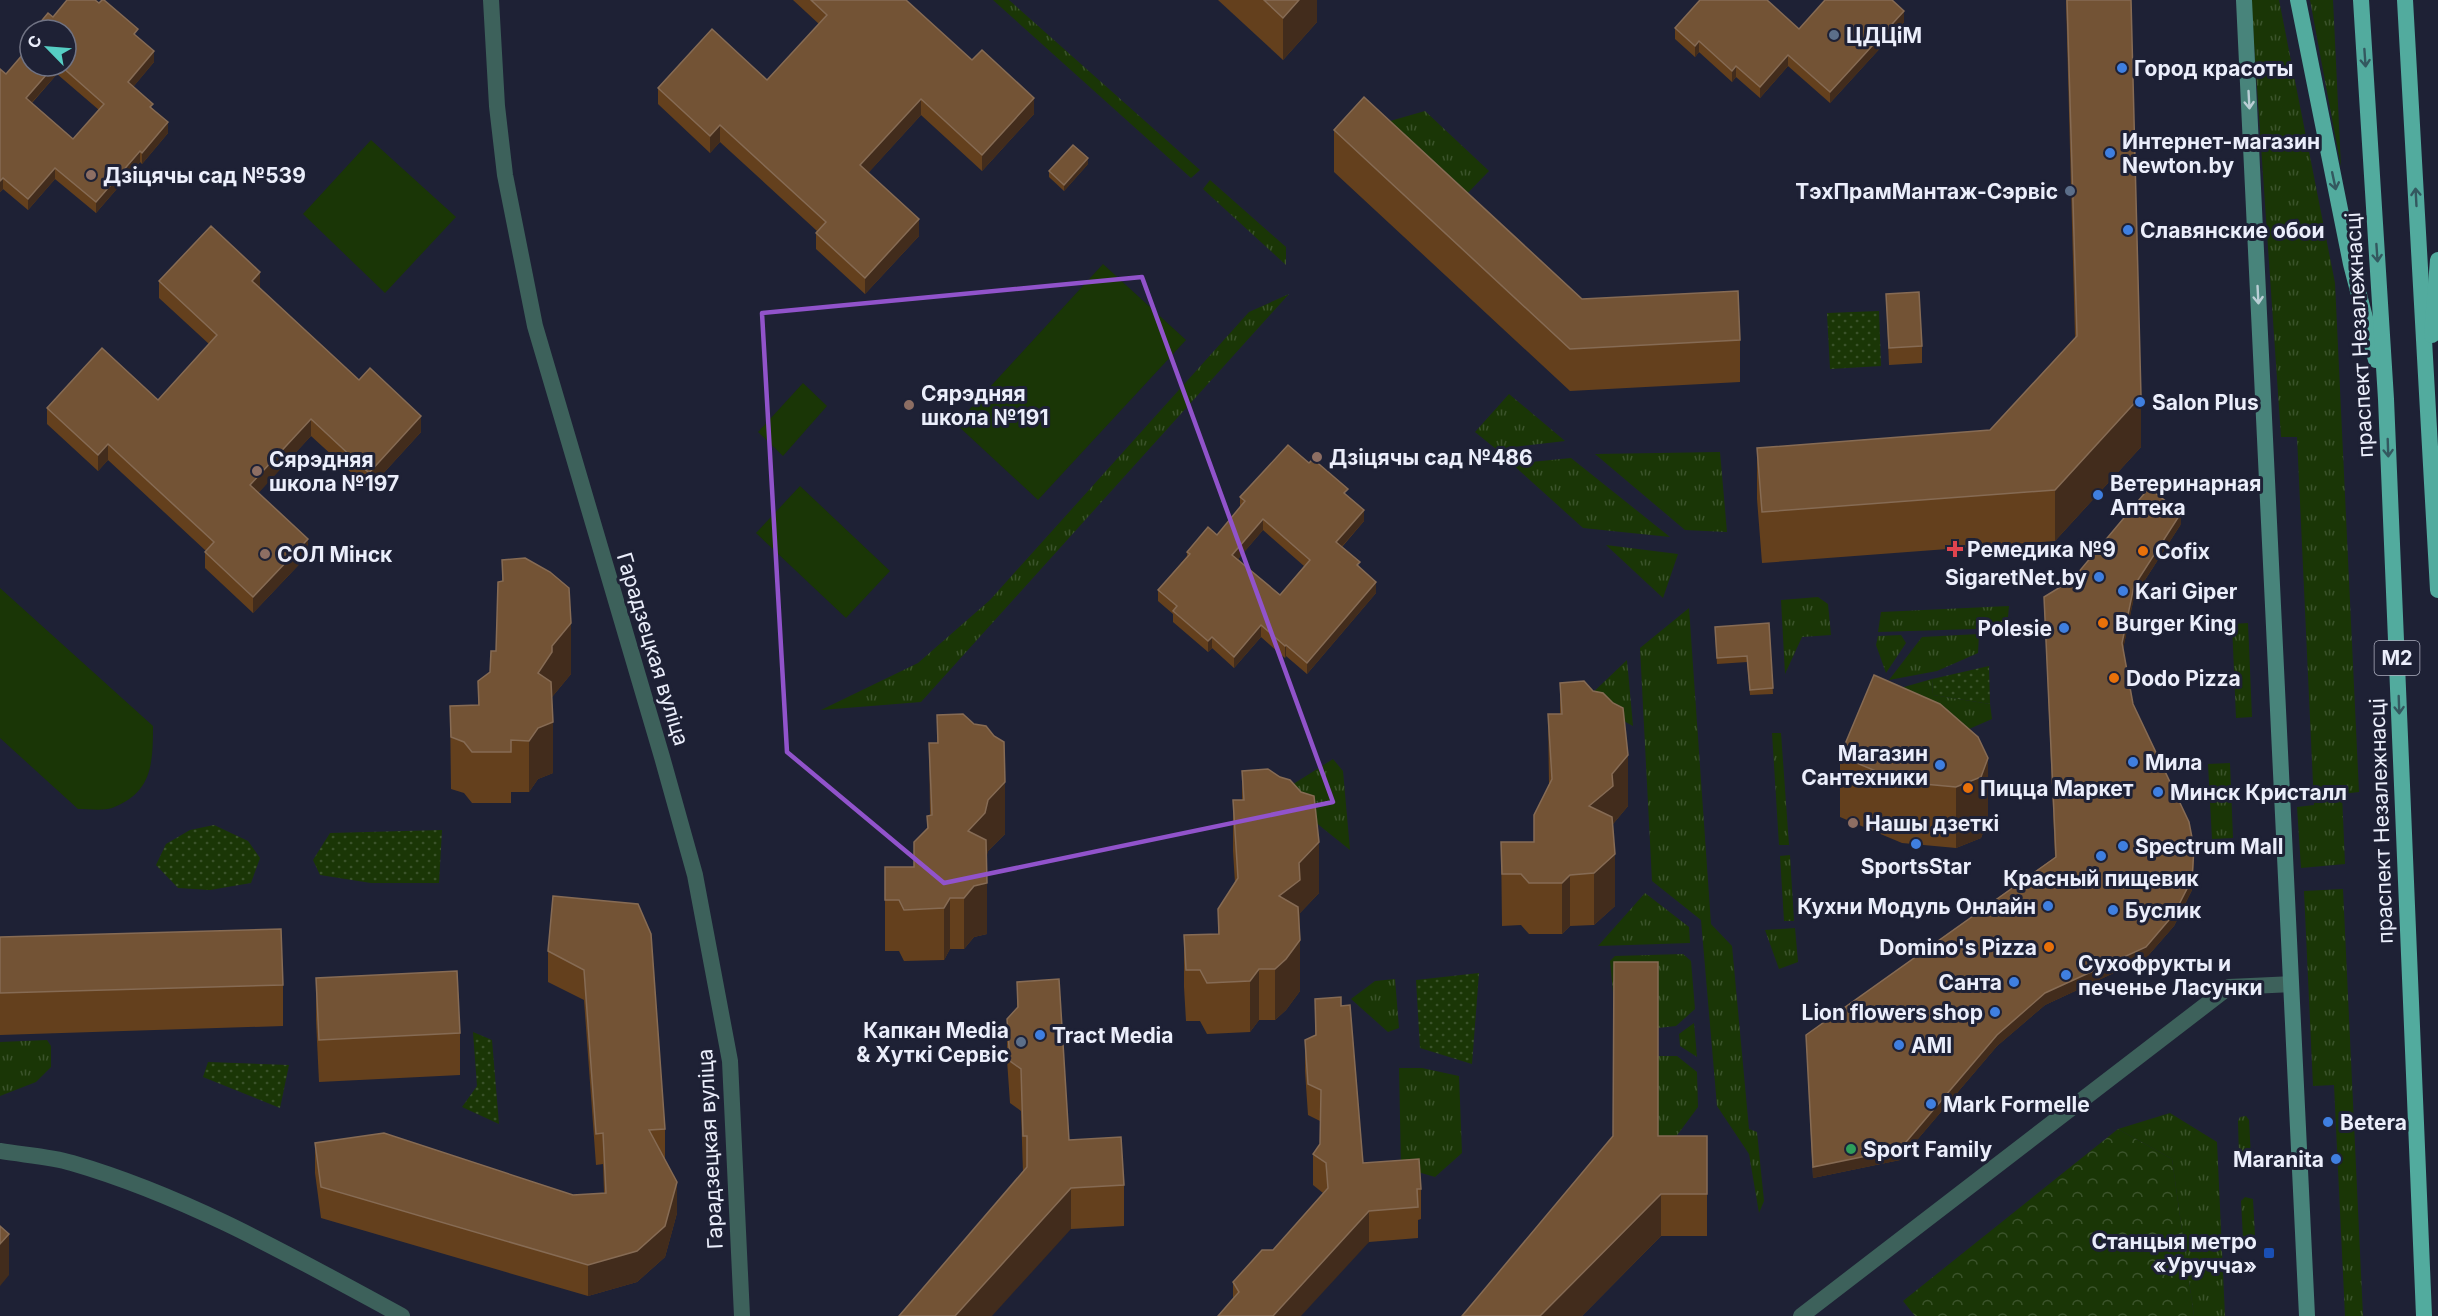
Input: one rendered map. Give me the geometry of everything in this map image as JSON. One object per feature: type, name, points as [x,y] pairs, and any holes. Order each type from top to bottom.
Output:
[{"type":"highway","points":[[2298,0],[2351,264],[2386,399]]},
{"type":"highway","name":"праспект Незалежнасці","points":[[2361,0],[2386,399],[2424,1316]]},
{"type":"highway","points":[[2405,0],[2438,590]]},
{"type":"highway","points":[[2427,402],[2438,260]]},
{"type":"main road","points":[[2244,0],[2307,1316]]},
{"type":"street","name":"Гарадзецкая вуліца","points":[[491,0],[497,106],[505,175],[535,326],[695,875],[730,1061],[742,1316]]},
{"type":"street","points":[[1801,1316],[2229,987],[2291,984]]},
{"type":"street","points":[[0,1151],[70,1162],[168,1196],[286,1253],[402,1316]]},
{"type":"highlighted area","points":[[1142,277],[1333,802],[944,883],[787,752],[762,313]]},
{"type":"green space","points":[[993,0],[1009,0],[1200,170],[1191,178]]},
{"type":"green space","points":[[2251,0],[2279,0],[2335,283],[2359,792],[2342,794],[2345,864],[2301,868],[2297,807],[2314,805],[2297,437],[2281,437]]},
{"type":"green space","points":[[2310,0],[2333,0],[2341,167]]},
{"type":"green space","points":[[1425,111],[1489,171],[1460,201],[1376,125]]},
{"type":"green space","points":[[371,140],[456,217],[385,293],[303,214]]},
{"type":"green space","points":[[1210,180],[1286,247],[1286,265],[1203,189]]},
{"type":"green space","points":[[1103,264],[1186,340],[1038,500],[956,424]]},
{"type":"green space","points":[[1289,294],[921,702],[821,710],[918,663],[990,600],[1249,312]]},
{"type":"green space","points":[[1879,311],[1881,366],[1830,369],[1827,313]]},
{"type":"green space","points":[[803,383],[827,406],[783,456],[758,432]]},
{"type":"green space","points":[[1509,394],[1565,441],[1496,449],[1475,432]]},
{"type":"green space","points":[[1720,452],[1727,532],[1685,530],[1595,454]]},
{"type":"green space","points":[[1571,458],[1670,537],[1583,528],[1512,464]]},
{"type":"green space","points":[[800,486],[890,571],[846,618],[756,533]]},
{"type":"green space","points":[[1606,545],[1678,554],[1663,598]]},
{"type":"green space","points":[[0,588],[153,726],[151,765],[148,776],[143,785],[125,802],[108,809],[78,809],[0,738]]},
{"type":"green space","points":[[1818,597],[1828,604],[1831,635],[1802,637],[1785,674],[1781,600]]},
{"type":"green space","points":[[2009,606],[2007,628],[1878,632],[1881,612]]},
{"type":"green space","points":[[1689,608],[1711,924],[1732,946],[1749,1129],[1757,1132],[1764,1201],[1759,1213],[1749,1154],[1717,1106],[1701,920],[1652,881],[1640,648]]},
{"type":"green space","points":[[2248,623],[2252,717],[2236,718],[2232,624]]},
{"type":"green space","points":[[1979,634],[1978,653],[1937,671],[1889,680],[1922,637]]},
{"type":"green space","points":[[1901,635],[1906,643],[1886,673],[1876,645],[1878,636]]},
{"type":"green space","points":[[1627,660],[1633,726],[1585,700]]},
{"type":"green space","points":[[1989,666],[1990,704],[1933,695],[1932,679]]},
{"type":"green space","points":[[1932,679],[1933,695],[1990,704],[1992,719],[1969,729],[1897,689]]},
{"type":"green space","points":[[1772,733],[1781,733],[1789,845],[1779,845]]},
{"type":"green space","points":[[1333,759],[1343,771],[1350,850],[1279,793]]},
{"type":"green space","points":[[2230,763],[2233,838],[2212,839],[2208,764]]},
{"type":"green space","points":[[214,825],[248,841],[260,858],[251,883],[210,890],[178,888],[156,865],[166,844],[190,830]]},
{"type":"green space","points":[[442,830],[439,883],[371,883],[320,875],[313,860],[330,833]]},
{"type":"green space","points":[[1790,855],[1794,921],[1784,921],[1780,856]]},
{"type":"green space","points":[[2343,889],[2363,1316],[2345,1316],[2334,1085],[2313,1086],[2304,891]]},
{"type":"green space","points":[[1645,893],[1689,927],[1690,943],[1598,946]]},
{"type":"green space","points":[[1795,928],[1798,962],[1779,969],[1765,930]]},
{"type":"green space","points":[[1683,954],[1691,961],[1695,1009],[1676,1026],[1658,1028],[1614,1003],[1610,961],[1615,956]]},
{"type":"green space","points":[[1479,973],[1472,1064],[1420,1048],[1416,980]]},
{"type":"green space","points":[[1395,979],[1399,1028],[1388,1032],[1351,999],[1375,981]]},
{"type":"green space","points":[[1694,1023],[1697,1057],[1680,1046],[1679,1034]]},
{"type":"green space","points":[[473,1032],[492,1040],[499,1124],[462,1107],[477,1086]]},
{"type":"green space","points":[[47,1040],[51,1046],[51,1067],[36,1082],[0,1096],[0,1042]]},
{"type":"green space","points":[[1658,1056],[1677,1056],[1697,1072],[1698,1107],[1675,1138],[1658,1140]]},
{"type":"green space","points":[[208,1062],[289,1065],[280,1108],[203,1077]]},
{"type":"green space","points":[[1399,1068],[1422,1068],[1459,1076],[1462,1153],[1435,1177],[1401,1167]]},
{"type":"green space","points":[[2170,1113],[2217,1142],[2225,1316],[2194,1316],[2172,1159],[2118,1129]]},
{"type":"green space","points":[[2246,1116],[2249,1120],[2251,1157],[2242,1160],[2239,1157],[2238,1121],[2240,1117]]},
{"type":"green space","points":[[2118,1129],[2172,1159],[2194,1316],[1915,1316],[1903,1301]]},
{"type":"green space","points":[[2245,1197],[2253,1199],[2255,1236],[2252,1240],[2243,1238],[2241,1201]]},
{"type":"building","points":[[67,0],[95,0],[99,3],[104,0],[138,29],[134,34],[154,51],[128,82],[153,104],[150,107],[168,122],[96,202],[55,168],[28,199],[3,178],[0,181],[0,69],[6,74],[18,60],[18,78],[44,78],[26,98],[73,139],[104,104],[75,78],[78,78],[78,18],[44,18],[48,13],[53,17]]},
{"type":"building","points":[[811,0],[906,0],[972,60],[982,50],[1034,98],[982,155],[921,99],[860,165],[919,219],[865,278],[816,233],[826,222],[720,125],[710,136],[658,88],[712,29],[767,80],[827,15]]},
{"type":"building","points":[[1264,0],[1299,0],[1283,18]]},
{"type":"building","points":[[1700,0],[1767,0],[1799,29],[1825,0],[1892,0],[1904,11],[1830,92],[1788,55],[1760,87],[1736,66],[1732,71],[1699,41],[1695,46],[1675,28]]},
{"type":"building","points":[[2067,0],[2131,0],[2141,396],[2055,490],[1762,512],[1757,448],[1990,430],[2077,336]]},
{"type":"building","points":[[1364,97],[1582,299],[1738,291],[1740,340],[1570,349],[1334,130]]},
{"type":"building","points":[[1073,145],[1088,158],[1064,185],[1049,171]]},
{"type":"building","points":[[211,226],[260,272],[252,281],[359,380],[370,368],[421,416],[369,473],[311,419],[250,485],[308,539],[253,597],[205,552],[214,542],[108,444],[98,455],[47,408],[102,348],[158,400],[217,335],[159,281]]},
{"type":"building","points":[[1919,292],[1922,346],[1889,348],[1886,294]]},
{"type":"building","points":[[1288,445],[1309,463],[1313,459],[1348,489],[1344,493],[1364,510],[1336,542],[1360,562],[1357,565],[1376,582],[1307,663],[1261,625],[1234,657],[1212,637],[1208,641],[1173,611],[1177,606],[1158,590],[1190,554],[1187,552],[1208,527],[1217,535],[1245,501],[1240,497]],"holes":[[[1263,519],[1310,560],[1280,595],[1232,555]]]},
{"type":"building","name":"Spectrum Mall","points":[[2149,488],[2181,513],[2134,586],[2122,643],[2133,704],[2189,822],[2194,848],[2192,879],[2174,914],[2146,947],[2045,993],[1997,1035],[1900,1149],[1813,1167],[1806,1035],[2056,857],[2044,597],[2072,580]]},
{"type":"building","points":[[525,558],[550,572],[569,588],[571,623],[552,646],[552,652],[538,673],[551,682],[553,722],[538,728],[529,741],[511,740],[511,752],[472,752],[464,742],[451,737],[450,706],[479,705],[478,681],[490,672],[491,651],[496,651],[498,582],[503,581],[502,560]]},
{"type":"building","points":[[1769,623],[1773,688],[1750,690],[1747,656],[1717,658],[1715,627]]},
{"type":"building","points":[[1874,675],[1940,704],[1978,737],[1988,758],[1981,777],[1956,787],[1902,782],[1840,756]]},
{"type":"building","points":[[1584,681],[1593,691],[1603,693],[1613,703],[1623,708],[1628,755],[1612,774],[1613,786],[1589,806],[1612,817],[1615,854],[1594,873],[1570,875],[1562,883],[1529,883],[1521,874],[1502,874],[1501,842],[1534,842],[1534,815],[1552,779],[1548,714],[1562,714],[1560,683]]},
{"type":"building","points":[[963,714],[974,724],[986,726],[994,736],[1004,742],[1005,782],[988,800],[985,813],[968,831],[986,840],[987,883],[974,886],[964,898],[950,898],[944,908],[904,910],[899,900],[885,900],[885,867],[914,867],[914,842],[928,828],[927,816],[932,815],[929,743],[938,743],[937,715]]},
{"type":"building","points":[[1268,769],[1290,780],[1301,792],[1314,796],[1319,842],[1299,863],[1300,880],[1279,896],[1298,907],[1300,940],[1286,959],[1275,969],[1259,969],[1250,981],[1207,983],[1200,970],[1186,970],[1184,935],[1219,934],[1218,909],[1238,878],[1233,800],[1244,800],[1242,771]]},
{"type":"building","points":[[553,896],[638,904],[651,934],[665,1129],[649,1130],[677,1182],[665,1226],[637,1251],[588,1265],[321,1187],[315,1143],[384,1133],[573,1195],[606,1193],[603,1133],[596,1134],[584,970],[548,951]]},
{"type":"building","points":[[281,929],[283,985],[0,993],[0,937]]},
{"type":"building","points":[[1614,962],[1658,962],[1658,1136],[1707,1136],[1707,1194],[1661,1194],[1540,1316],[1462,1316],[1613,1136]]},
{"type":"building","points":[[457,971],[460,1033],[319,1040],[316,978]]},
{"type":"building","points":[[1059,979],[1069,1140],[1121,1137],[1124,1185],[1071,1188],[955,1316],[899,1316],[1027,1167],[1027,1136],[1023,1136],[1021,1069],[1010,1061],[1007,1019],[1018,1007],[1017,982]]},
{"type":"building","points":[[1341,997],[1341,1006],[1350,1005],[1363,1163],[1419,1159],[1421,1189],[1417,1189],[1418,1207],[1369,1211],[1273,1316],[1218,1316],[1239,1292],[1233,1282],[1262,1250],[1273,1250],[1328,1188],[1326,1163],[1313,1154],[1320,1144],[1321,1090],[1308,1084],[1305,1040],[1316,1035],[1315,999]]},
{"type":"building","points":[[0,1226],[9,1234],[0,1244]]},
{"type":"place","name":"ЦДЦіМ","points":[[1834,35]]},
{"type":"place","name":"Город красоты","points":[[2122,68]]},
{"type":"place","name":"Интернет-магазин Newton.by","points":[[2110,153]]},
{"type":"place","name":"Дзіцячы сад №539","points":[[91,175]]},
{"type":"place","name":"ТэхПрамМантаж-Сэрвіс","points":[[2070,191]]},
{"type":"place","name":"Славянские обои","points":[[2128,230]]},
{"type":"place","name":"Salon Plus","points":[[2140,402]]},
{"type":"place","name":"Сярэдняя школа №191","points":[[909,405]]},
{"type":"place","name":"Дзіцячы сад №486","points":[[1317,457]]},
{"type":"place","name":"Сярэдняя школа №197","points":[[257,471]]},
{"type":"place","name":"Ветеринарная Аптека","points":[[2098,495]]},
{"type":"place","name":"Ремедика №9","points":[[1955,549]]},
{"type":"place","name":"Cofix","points":[[2143,551]]},
{"type":"place","name":"СОЛ Мінск","points":[[265,554]]},
{"type":"place","name":"SigaretNet.by","points":[[2099,577]]},
{"type":"place","name":"Kari Giper","points":[[2123,591]]},
{"type":"place","name":"Burger King","points":[[2103,623]]},
{"type":"place","name":"Polesie","points":[[2064,628]]},
{"type":"place","name":"Dodo Pizza","points":[[2114,678]]},
{"type":"place","name":"Мила","points":[[2133,762]]},
{"type":"place","name":"Магазин Сантехники","points":[[1940,765]]},
{"type":"place","name":"Пицца Маркет","points":[[1968,788]]},
{"type":"place","name":"Минск Кристалл","points":[[2158,792]]},
{"type":"place","name":"Нашы дзеткі","points":[[1853,823]]},
{"type":"place","name":"SportsStar","points":[[1916,844]]},
{"type":"place","name":"Spectrum Mall","points":[[2123,846]]},
{"type":"place","name":"Красный пищевик","points":[[2101,856]]},
{"type":"place","name":"Кухни Модуль Онлайн","points":[[2048,906]]},
{"type":"place","name":"Буслик","points":[[2113,910]]},
{"type":"place","name":"Domino's Pizza","points":[[2049,947]]},
{"type":"place","name":"Сухофрукты и печенье Ласунки","points":[[2066,975]]},
{"type":"place","name":"Санта","points":[[2014,982]]},
{"type":"place","name":"Lion flowers shop","points":[[1995,1012]]},
{"type":"place","name":"Tract Media","points":[[1040,1035]]},
{"type":"place","name":"Капкан Media & Хуткі Сервіс","points":[[1021,1042]]},
{"type":"place","name":"AMI","points":[[1899,1045]]},
{"type":"place","name":"Mark Formelle","points":[[1931,1104]]},
{"type":"place","name":"Betera","points":[[2328,1122]]},
{"type":"place","name":"Sport Family","points":[[1851,1149]]},
{"type":"place","name":"Maranita","points":[[2336,1159]]},
{"type":"place","name":"Станцыя метро «Уручча»","points":[[2269,1253]]}]
